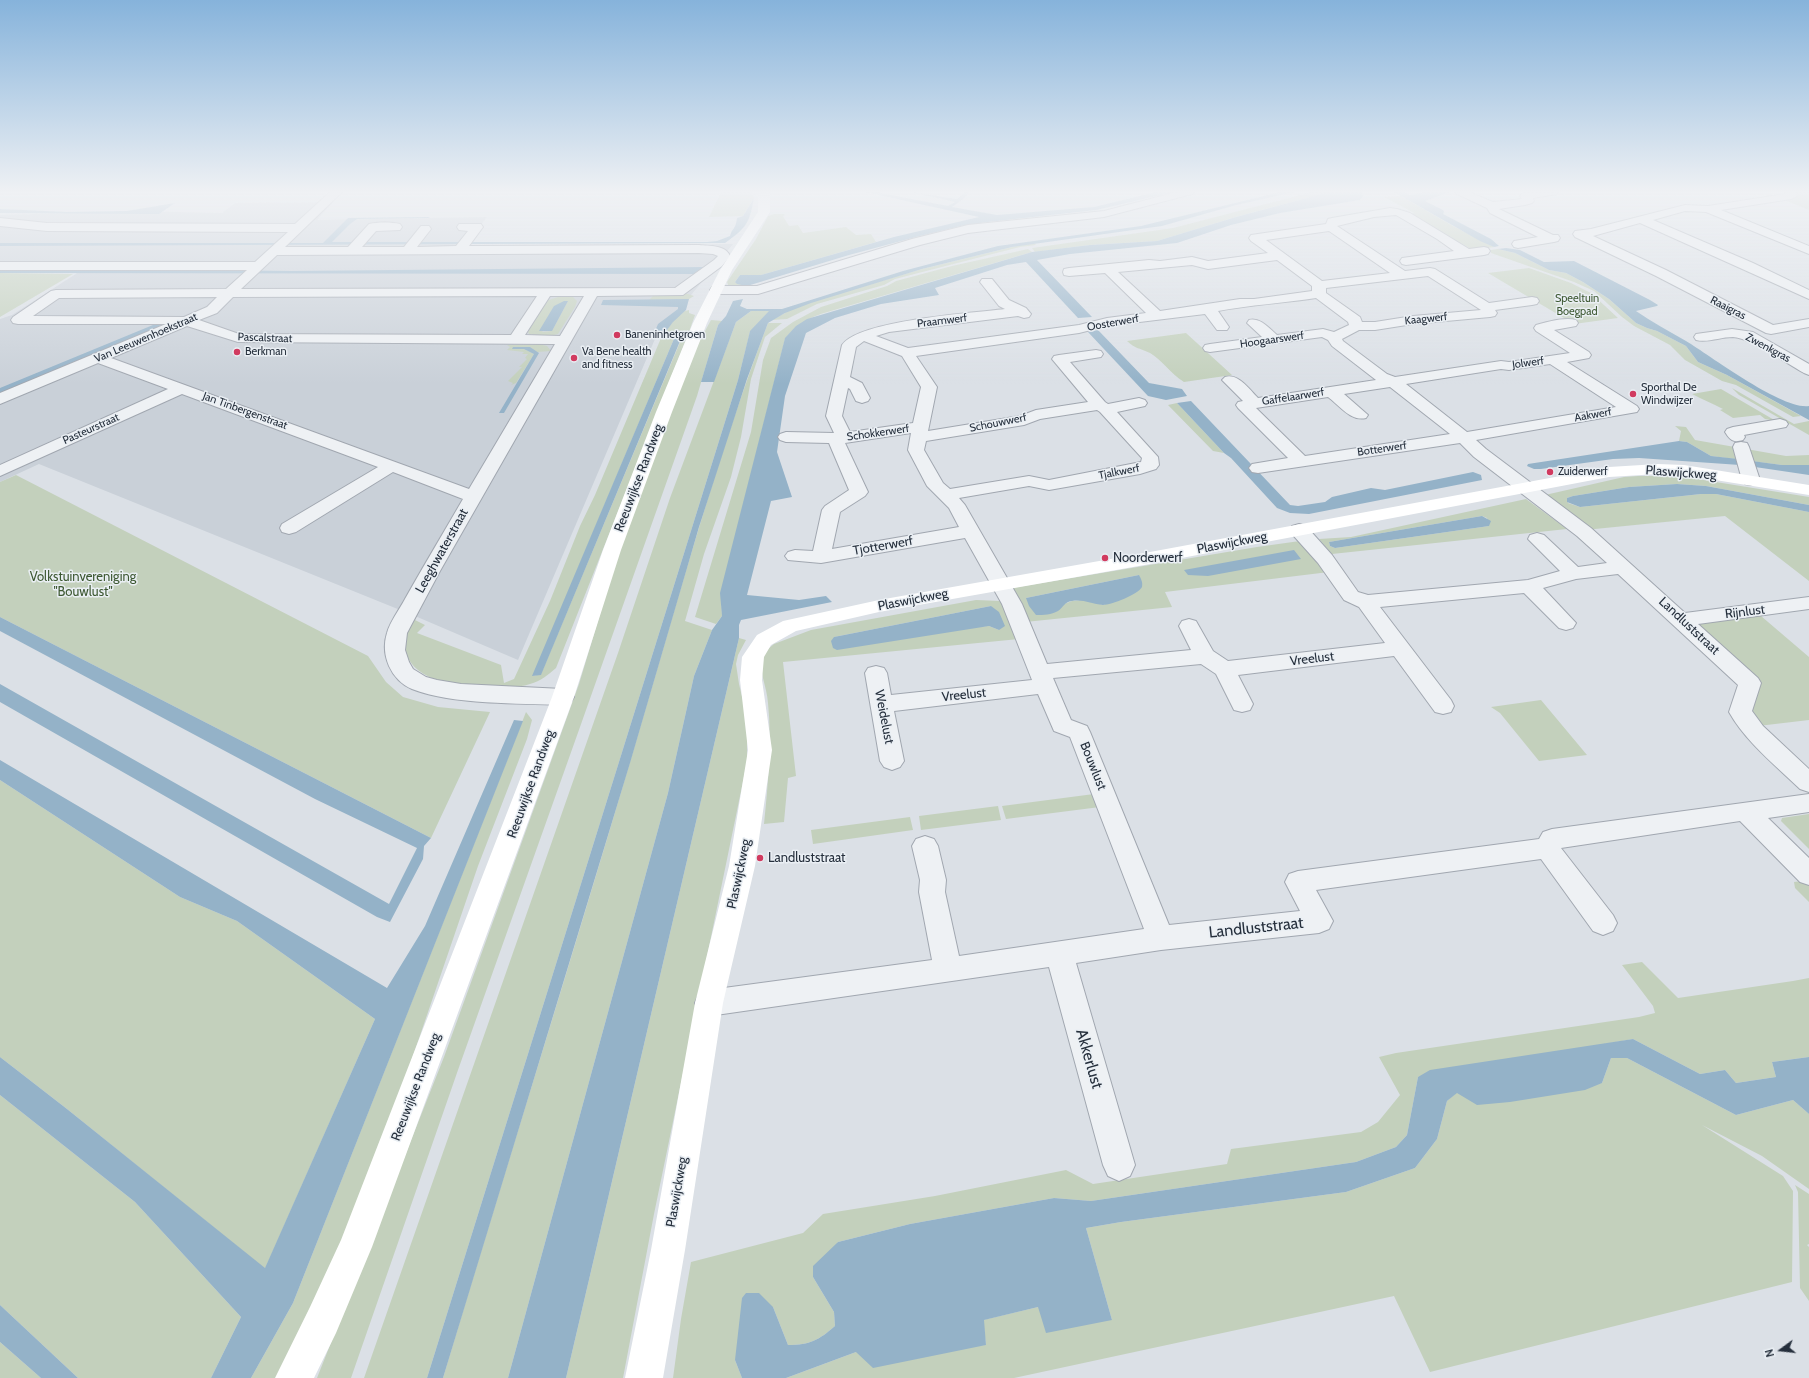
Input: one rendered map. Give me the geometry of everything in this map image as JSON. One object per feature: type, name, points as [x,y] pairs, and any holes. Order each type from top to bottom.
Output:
[{"type":"main road","name":"Reeuwijkse Randweg","points":[[294,1378],[323,1320],[355,1247],[563,697],[612,550],[691,343],[726,270],[736,256]]},
{"type":"main road","name":"Plaswijckweg","points":[[644,1378],[668,1250],[709,1003],[742,866],[760,750],[751,680],[753,656],[764,640],[790,626],[816,620],[1000,584],[1589,476],[1636,470],[1684,470],[1809,490]]},
{"type":"street","name":"Van Leeuwenhoekstraat","points":[[0,399],[212,310],[268,256]]},
{"type":"street","points":[[229,294],[678,292],[718,263],[724,256]]},
{"type":"street","points":[[717,290],[758,290],[868,256]]},
{"type":"street","points":[[1186,256],[1192,261]]},
{"type":"street","points":[[1069,272],[1192,261],[1208,265],[1275,256]]},
{"type":"street","points":[[1277,256],[1355,320],[1356,326],[1334,337],[1337,343],[1382,377],[1392,382],[1464,437],[1480,453],[1526,488]]},
{"type":"street","points":[[1374,256],[1402,275]]},
{"type":"street","points":[[1385,264],[1442,256]]},
{"type":"street","name":"Raaigras","points":[[1626,256],[1771,330]]},
{"type":"street","points":[[1726,256],[1809,295]]},
{"type":"street","points":[[0,266],[253,270]]},
{"type":"street","points":[[1108,269],[1157,316]]},
{"type":"street","name":"Oosterwerf","points":[[907,353],[1079,329],[1107,322],[1209,309],[1240,303],[1254,303],[1402,275],[1430,272],[1487,307]]},
{"type":"street","points":[[987,282],[1004,302],[1021,311],[1042,334]]},
{"type":"street","points":[[515,340],[546,292]]},
{"type":"street","name":"Leeghwaterstraat","points":[[563,697],[461,692],[419,683],[405,674],[398,663],[394,650],[398,633],[473,496],[593,292]]},
{"type":"street","name":"Pascalstraat","points":[[229,294],[56,294],[18,320],[187,321],[238,338],[564,340]]},
{"type":"street","name":"Kaagwerf","points":[[1356,326],[1375,326],[1490,313],[1487,307],[1532,301]]},
{"type":"street","points":[[1209,309],[1222,327]]},
{"type":"street","name":"Praamwerf","points":[[863,336],[887,328],[1021,311]]},
{"type":"street","points":[[1254,322],[1273,339]]},
{"type":"street","name":"Raaigras","points":[[1748,335],[1809,323]]},
{"type":"street","name":"Jolwerf","points":[[1392,382],[1501,365],[1509,366],[1584,355],[1541,328],[1570,324]]},
{"type":"street","name":"Hoogaarswerf","points":[[1210,348],[1323,333],[1334,337]]},
{"type":"street","name":"Zwenkgras","points":[[1701,337],[1732,333],[1748,335],[1809,370]]},
{"type":"street","points":[[840,438],[834,416],[849,345],[863,336],[907,353],[929,388],[916,450],[936,486],[956,505],[1000,584]]},
{"type":"street","name":"Tjalkwerf","points":[[947,495],[1029,481],[1049,485],[1140,469],[1150,465],[1150,457],[1059,359],[1096,354]]},
{"type":"street","name":"Jan Tinbergenstraat","points":[[98,358],[183,388],[473,496]]},
{"type":"street","name":"Aakwerf","points":[[1464,437],[1631,409],[1552,359]]},
{"type":"street","points":[[842,379],[856,386],[862,398]]},
{"type":"street","name":"Gaffelaarwerf","points":[[1230,380],[1249,404],[1392,382]]},
{"type":"street","name":"Pasteurstraat","points":[[0,471],[183,388]]},
{"type":"street","name":"Gaffelaarwerf","points":[[1331,391],[1360,415]]},
{"type":"street","name":"Schouwwerf","points":[[920,432],[1024,420],[1036,415],[1139,403]]},
{"type":"street","points":[[1249,404],[1300,461]]},
{"type":"street","points":[[1752,480],[1739,442],[1733,432],[1780,424]]},
{"type":"street","name":"Schokkerwerf","points":[[786,437],[840,438],[920,432]]},
{"type":"street","name":"Botterwerf","points":[[1258,468],[1464,437]]},
{"type":"street","name":"Schokkerwerf","points":[[821,556],[831,510],[859,492],[840,438]]},
{"type":"street","points":[[289,528],[391,466]]},
{"type":"street","name":"Landluststraat","points":[[1526,488],[1584,532],[1750,683],[1740,712],[1755,732],[1809,783]]},
{"type":"street","points":[[1299,530],[1326,559],[1352,596],[1366,602],[1529,586],[1574,573],[1624,567]]},
{"type":"street","name":"Tjotterwerf","points":[[795,556],[821,556],[971,531]]},
{"type":"street","points":[[1537,539],[1574,573]]},
{"type":"street","name":"Bouwlust","points":[[1000,584],[1012,604],[1062,724],[1079,732],[1161,938]]},
{"type":"street","points":[[1529,586],[1566,623]]},
{"type":"street","points":[[1366,602],[1443,706]]},
{"type":"street","name":"Rijnlust","points":[[1681,620],[1809,603]]},
{"type":"street","points":[[1189,626],[1205,656],[1224,669],[1242,704]]},
{"type":"street","name":"Vreelust","points":[[1224,669],[1399,648]]},
{"type":"street","name":"Vreelust","points":[[883,704],[1042,679],[1205,656]]},
{"type":"street","name":"Weidelust","points":[[876,673],[883,704],[892,761]]},
{"type":"street","name":"Landluststraat","points":[[709,1003],[948,970],[1161,938],[1318,921],[1298,882],[1547,848],[1552,839],[1809,803]]},
{"type":"street","points":[[1746,811],[1809,874]]},
{"type":"street","points":[[925,846],[933,880],[932,892],[948,970]]},
{"type":"street","points":[[1547,848],[1603,923]]},
{"type":"street","name":"Akkerlust","points":[[1059,953],[1119,1165]]},
{"type":"shaded area","points":[[0,256],[723,256],[655,339],[518,660],[415,616],[39,464],[0,482],[0,319],[12,315],[85,268],[0,268]]},
{"type":"green space","points":[[744,256],[826,256],[761,275],[740,275],[735,282],[751,287],[729,287],[727,282]]},
{"type":"green space","points":[[974,256],[984,256],[895,279],[884,285],[817,304],[787,319],[772,320],[785,313],[787,308],[922,269]]},
{"type":"green space","points":[[995,256],[1017,256],[818,315],[798,326],[785,339],[721,593],[722,616],[716,624],[695,617],[751,432],[763,360],[771,338],[793,322],[821,307],[887,286],[896,281]]},
{"type":"green space","points":[[1500,256],[1522,256],[1549,270],[1566,273],[1583,282],[1609,299],[1636,323],[1657,331],[1686,346],[1698,362],[1727,375],[1801,416],[1793,417],[1736,385],[1722,381],[1685,360],[1670,345],[1634,326],[1622,317],[1594,291],[1574,282]]},
{"type":"green space","name":"Speeltuin Boegpad","points":[[1529,268],[1571,283],[1591,293],[1618,318],[1574,324],[1488,273]]},
{"type":"green space","points":[[0,273],[73,274],[0,317]]},
{"type":"green space","points":[[685,293],[694,296],[689,299],[649,300],[654,295],[677,296]]},
{"type":"green space","points":[[561,296],[572,296],[577,301],[575,307],[558,334],[550,336],[529,334],[528,332],[546,301]],"holes":[[[568,301],[552,331],[542,332]]]},
{"type":"green space","points":[[689,310],[689,313],[695,315],[689,332],[556,668],[544,678],[534,683],[511,687],[452,683],[427,676],[416,669],[409,659],[404,646],[406,633],[415,611],[419,612],[415,620],[425,625],[417,633],[501,665],[504,683],[514,679],[550,601],[580,526],[595,495],[661,338],[673,321],[685,311]],"holes":[[[676,334],[683,335],[541,674],[533,676]]]},
{"type":"green space","points":[[751,311],[770,311],[750,332],[738,380],[427,1378],[364,1378],[618,653],[670,498],[736,322]]},
{"type":"green space","points":[[711,320],[723,321],[718,325],[697,396],[458,1070],[351,1378],[317,1378],[444,1057],[579,684],[618,554],[692,355]]},
{"type":"green space","points":[[768,323],[782,323],[765,337],[751,379],[741,437],[731,477],[704,554],[685,621],[712,630],[694,676],[668,793],[508,1378],[443,1378],[607,839],[678,596],[729,432]]},
{"type":"green space","points":[[1186,333],[1232,375],[1184,382],[1150,353],[1135,347],[1127,341]]},
{"type":"green space","points":[[535,343],[547,346],[551,351],[537,352],[530,347],[512,349],[524,349],[534,354],[516,383],[511,385],[513,383],[508,381],[522,367],[519,367],[527,359],[525,358],[528,354],[522,354],[524,352],[507,350],[510,347],[507,345],[534,345]]},
{"type":"green space","points":[[1732,388],[1794,424],[1809,421],[1809,435],[1739,395]]},
{"type":"green space","points":[[1721,389],[1776,421],[1765,419],[1760,415],[1733,418],[1720,410],[1723,409],[1692,394]]},
{"type":"green space","points":[[1177,403],[1224,453],[1213,451],[1168,405]]},
{"type":"green space","points":[[1675,426],[1686,427],[1695,440],[1786,456],[1809,455],[1809,465],[1782,465],[1711,456],[1687,442],[1679,441],[1681,431]]},
{"type":"green space","name":"Volkstuinvereniging \"Bouwlust\"","points":[[16,475],[368,656],[386,682],[403,697],[438,707],[490,712],[431,838],[0,617],[0,482]]},
{"type":"green space","points":[[1671,476],[1691,478],[1809,497],[1809,505],[1706,486],[1677,484],[1629,487],[1573,496],[1567,498],[1568,503],[1580,507],[1701,494],[1716,494],[1809,512],[1809,581],[1725,516],[1585,530],[1545,495],[1624,477]]},
{"type":"green space","points":[[1526,499],[1567,529],[1332,554],[1319,539],[1351,537]],"holes":[[[1482,516],[1487,518],[1489,526],[1335,548],[1330,546],[1329,542]]]},
{"type":"green space","points":[[1307,540],[1329,572],[1165,592],[1172,607],[1025,622],[1012,588]],"holes":[[[1139,575],[1104,605],[1082,600],[1064,604],[1026,598]]]},
{"type":"green space","points":[[976,600],[1000,601],[1019,639],[783,662],[796,776],[788,778],[784,822],[764,824],[770,733],[767,697],[761,666],[762,654],[774,644],[811,630]],"holes":[[[991,606],[999,630],[989,626],[834,637]]]},
{"type":"green space","points":[[1761,616],[1809,657],[1809,720],[1758,726],[1750,717],[1759,686],[1691,623]]},
{"type":"green space","points":[[739,638],[746,640],[738,655],[736,664],[747,717],[747,762],[654,1214],[623,1378],[566,1378]]},
{"type":"green space","points":[[1541,700],[1587,755],[1539,761],[1500,713],[1491,707]]},
{"type":"green space","points":[[526,712],[532,720],[527,739],[478,866],[401,1091],[356,1209],[279,1378],[251,1378],[293,1303]]},
{"type":"green space","points":[[0,780],[180,897],[237,921],[375,1019],[265,1269],[67,1109],[0,1057]]},
{"type":"green space","points":[[1094,794],[1100,807],[1006,819],[1002,806]]},
{"type":"green space","points":[[998,806],[1001,820],[921,830],[919,816]]},
{"type":"green space","points":[[1809,814],[1809,849],[1781,821],[1782,818]]},
{"type":"green space","points":[[910,817],[913,830],[813,844],[811,830]]},
{"type":"green space","points":[[1809,880],[1809,902],[1795,888],[1794,882]]},
{"type":"green space","points":[[1642,962],[1678,998],[1809,978],[1809,1057],[1772,1062],[1776,1077],[1736,1083],[1725,1070],[1700,1074],[1633,1039],[1418,1077],[1407,1135],[1396,1147],[1356,1162],[1091,1201],[1054,1198],[910,1224],[838,1242],[813,1277],[834,1312],[835,1326],[829,1331],[814,1341],[788,1345],[773,1307],[735,1360],[742,1378],[673,1378],[691,1262],[803,1233],[823,1214],[935,1196],[1066,1170],[1093,1184],[1227,1164],[1231,1149],[1361,1132],[1378,1122],[1400,1095],[1379,1057],[1396,1053],[1639,1017],[1655,1013],[1653,1006],[1622,965]]},
{"type":"green space","points":[[1611,1058],[1627,1058],[1736,1115],[1793,1100],[1809,1114],[1809,1189],[1762,1156],[1702,1125],[1783,1176],[1793,1191],[1792,1282],[1430,1372],[1394,1296],[1014,1378],[786,1378],[856,1352],[986,1345],[983,1320],[1038,1307],[1112,1320],[1086,1228],[1346,1192],[1415,1168],[1437,1139],[1447,1101],[1457,1092],[1602,1083]]},
{"type":"green space","points":[[0,1095],[135,1202],[241,1317],[211,1378],[78,1378],[0,1305]]},
{"type":"green space","points":[[1795,1185],[1809,1194],[1809,1244],[1807,1245],[1809,1247],[1809,1301],[1800,1288],[1798,1192]]},
{"type":"green space","points":[[0,1342],[41,1378],[0,1378]]},
{"type":"water","points":[[826,256],[845,256],[747,286],[737,284],[735,282],[740,275],[761,275]]},
{"type":"water","points":[[959,256],[974,256],[922,269],[811,303],[785,313],[768,323],[747,379],[699,527],[630,763],[443,1378],[427,1378],[738,380],[750,331],[769,311],[751,311],[736,322],[714,382],[701,382],[718,325],[726,316],[733,301],[743,299],[740,306],[747,309],[782,309],[903,271]]},
{"type":"water","points":[[1018,256],[1057,256],[1037,260],[1092,317],[1078,318],[1026,262],[1007,265],[935,288],[939,295],[881,304],[835,318],[806,333],[785,396],[777,452],[792,497],[771,501],[747,595],[799,600],[826,596],[832,602],[741,620],[739,625],[739,638],[566,1378],[508,1378],[668,793],[694,676],[712,630],[722,616],[720,593],[785,338],[796,326],[807,319]]},
{"type":"water","points":[[1522,256],[1533,256],[1544,262],[1574,261],[1650,300],[1658,305],[1636,311],[1765,391],[1782,400],[1797,405],[1809,406],[1809,420],[1727,375],[1698,362],[1686,346],[1657,331],[1636,323],[1609,299],[1583,282],[1566,273],[1549,270]]},
{"type":"water","points":[[705,267],[696,274],[0,273],[0,268],[292,271]]},
{"type":"water","points":[[689,299],[686,310],[673,322],[661,338],[653,336],[658,324],[678,309],[678,307],[601,305],[603,300]]},
{"type":"water","points":[[564,301],[568,301],[552,331],[539,331],[554,306]]},
{"type":"water","points":[[153,325],[164,327],[0,395],[0,388]]},
{"type":"water","points":[[1098,330],[1149,383],[1182,389],[1187,396],[1166,400],[1148,396],[1088,332]]},
{"type":"water","points":[[676,334],[683,334],[541,675],[532,676]]},
{"type":"water","points":[[513,347],[530,347],[539,353],[504,413],[499,413],[534,354],[524,349],[512,349]]},
{"type":"water","points":[[1191,401],[1290,505],[1298,506],[1325,502],[1332,497],[1371,488],[1385,490],[1473,472],[1481,475],[1482,480],[1309,514],[1290,513],[1277,508],[1177,403]]},
{"type":"water","points":[[1679,441],[1687,442],[1711,456],[1738,459],[1740,465],[1639,458],[1613,459],[1541,469],[1534,469],[1527,466],[1528,464]]},
{"type":"water","points":[[1752,461],[1782,465],[1809,465],[1809,475],[1755,467]]},
{"type":"water","points":[[1677,484],[1706,486],[1809,505],[1809,512],[1716,494],[1701,494],[1580,507],[1567,502],[1567,498],[1573,496],[1629,487]]},
{"type":"water","points":[[1482,516],[1491,521],[1489,526],[1335,548],[1330,546],[1329,542]]},
{"type":"water","points":[[1294,550],[1301,559],[1208,576],[1188,575],[1184,570]]},
{"type":"water","points":[[1139,575],[1142,581],[1142,587],[1140,590],[1124,599],[1107,605],[1072,601],[1055,612],[1036,615],[1029,606],[1026,598]]},
{"type":"water","points":[[991,606],[999,612],[1005,626],[999,630],[989,626],[837,650],[833,648],[831,641],[834,637]]},
{"type":"water","points":[[0,617],[431,838],[424,846],[423,859],[390,922],[377,917],[0,702],[0,684],[389,904],[417,848],[315,799],[0,631]]},
{"type":"water","points":[[514,720],[523,721],[293,1303],[251,1378],[211,1378],[241,1317],[135,1202],[0,1095],[0,1057],[265,1268],[375,1019],[237,921],[180,897],[0,780],[0,760],[387,988],[425,926]]},
{"type":"water","points":[[1633,1039],[1700,1074],[1725,1070],[1736,1083],[1776,1077],[1772,1062],[1809,1057],[1809,1114],[1793,1100],[1736,1115],[1627,1058],[1611,1058],[1602,1083],[1585,1090],[1510,1102],[1477,1105],[1457,1093],[1447,1101],[1437,1139],[1415,1168],[1346,1192],[1086,1228],[1112,1320],[1046,1333],[1038,1307],[984,1320],[986,1345],[873,1368],[856,1352],[786,1378],[742,1378],[735,1360],[742,1298],[746,1293],[759,1293],[773,1307],[788,1345],[814,1341],[835,1326],[834,1312],[813,1277],[813,1266],[838,1242],[910,1224],[1054,1198],[1091,1201],[1356,1162],[1396,1147],[1407,1135],[1418,1077],[1430,1070]]},
{"type":"water","points":[[0,1305],[78,1378],[41,1378],[0,1342]]},
{"type":"place","name":"Baneninhetgroen","points":[[617,335]]},
{"type":"place","name":"Berkman","points":[[237,352]]},
{"type":"place","name":"Va Bene health and fitness","points":[[574,358]]},
{"type":"place","name":"Sporthal De Windwijzer","points":[[1633,394]]},
{"type":"place","name":"Zuiderwerf","points":[[1550,472]]},
{"type":"place","name":"Noorderwerf","points":[[1105,558]]},
{"type":"place","name":"Landluststraat","points":[[760,858]]}]
